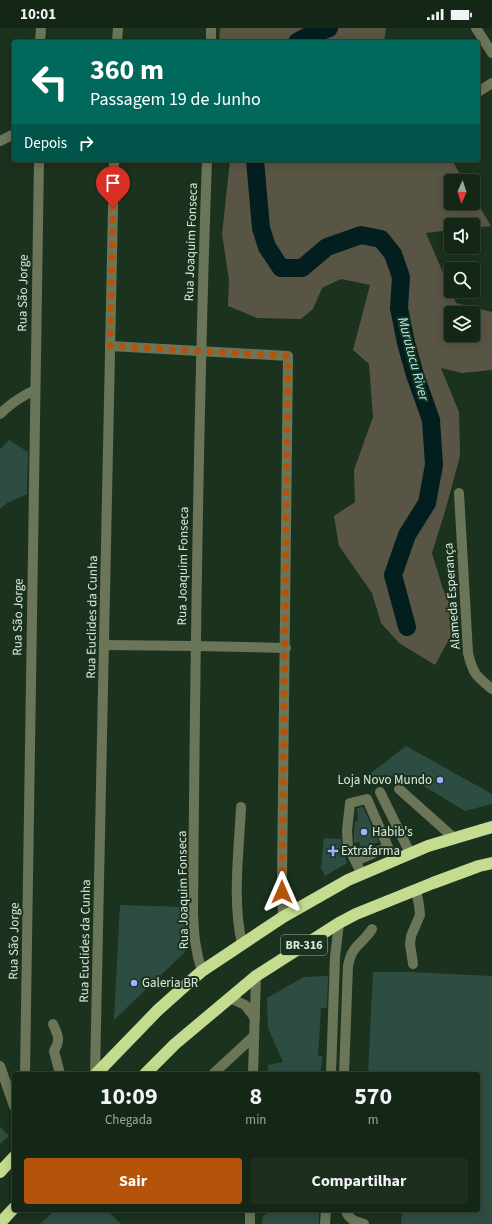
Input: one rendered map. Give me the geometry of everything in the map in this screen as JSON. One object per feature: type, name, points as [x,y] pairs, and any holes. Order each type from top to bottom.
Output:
[{"type":"highway","name":"BR-316","points":[[98,1072],[158,1010],[202,972],[282,917],[348,880],[428,846],[492,827]]},
{"type":"highway","name":"BR-316","points":[[147,1072],[175,1044],[256,976],[339,923],[356,914],[416,890],[479,866],[492,863]]},
{"type":"highway","points":[[0,1172],[12,1159]]},
{"type":"highway","points":[[0,1223],[12,1210]]},
{"type":"street","points":[[40,40],[41,28]]},
{"type":"street","points":[[117,40],[118,28]]},
{"type":"street","points":[[211,28],[211,40]]},
{"type":"street","points":[[476,28],[492,53]]},
{"type":"street","points":[[480,91],[492,83]]},
{"type":"street","points":[[0,141],[12,135]]},
{"type":"street","name":"Rua São Jorge","points":[[24,1072],[38,162]]},
{"type":"street","name":"Rua Euclides da Cunha","points":[[96,1072],[114,162]]},
{"type":"street","name":"Rua Joaquim Fonseca","points":[[202,972],[196,953],[193,913],[195,646],[200,351],[207,162]]},
{"type":"street","points":[[110,346],[288,356],[282,917]]},
{"type":"street","points":[[0,414],[22,396],[35,390]]},
{"type":"street","name":"Alameda Esperança","points":[[459,493],[468,653],[472,667],[477,676],[492,690]]},
{"type":"street","points":[[104,645],[286,648]]},
{"type":"street","points":[[399,789],[454,838]]},
{"type":"street","points":[[380,792],[410,854]]},
{"type":"street","points":[[356,861],[388,847],[367,799],[350,803],[346,830],[348,847],[362,874]]},
{"type":"street","points":[[241,807],[236,900],[237,925],[242,944]]},
{"type":"street","points":[[414,964],[410,944],[411,936],[420,915],[420,905],[416,890]]},
{"type":"street","points":[[331,1072],[335,957],[339,923]]},
{"type":"street","points":[[344,1072],[350,957],[356,945],[369,934],[372,928]]},
{"type":"street","points":[[254,1072],[256,976]]},
{"type":"street","points":[[230,998],[245,1005],[255,1018]]},
{"type":"street","points":[[53,1024],[59,1037],[58,1044],[54,1051],[59,1072]]},
{"type":"street","points":[[215,1072],[254,1036]]},
{"type":"street","points":[[0,1066],[12,1100]]},
{"type":"street","points":[[250,1212],[250,1224]]},
{"type":"street","points":[[326,1212],[326,1224]]},
{"type":"street","points":[[346,1212],[349,1218],[364,1224]]},
{"type":"shaded area","points":[[220,28],[386,28],[384,40],[219,40]]},
{"type":"shaded area","points":[[230,162],[453,162],[460,174],[444,174],[444,210],[480,210],[480,208],[491,226],[480,227],[480,218],[444,218],[444,231],[426,233],[444,275],[444,298],[454,298],[456,303],[468,306],[444,306],[444,342],[480,342],[480,309],[492,312],[492,370],[462,373],[441,368],[459,412],[460,456],[432,553],[443,589],[458,623],[435,665],[399,643],[381,623],[372,593],[339,546],[334,516],[355,502],[354,470],[373,417],[369,364],[353,350],[370,285],[341,279],[322,288],[313,309],[301,319],[257,318],[228,306],[229,280],[222,234]]},
{"type":"building","points":[[9,440],[28,452],[27,494],[7,503],[0,509],[0,449]]},
{"type":"building","name":"Loja Novo Mundo","points":[[406,746],[492,794],[492,804],[465,811],[402,773],[375,783],[367,776]]},
{"type":"building","name":"Habib's","points":[[363,807],[379,842],[361,848],[359,842],[354,843],[354,831],[355,821],[358,822],[357,808]]},
{"type":"building","name":"Extrafarma","points":[[324,838],[341,839],[342,848],[347,863],[325,876],[321,868]]},
{"type":"building","name":"Galeria BR","points":[[120,905],[187,907],[187,923],[185,952],[114,1020]]},
{"type":"building","points":[[373,972],[411,972],[492,976],[492,1224],[401,1224],[402,1212],[480,1212],[480,1072],[368,1072]]},
{"type":"building","points":[[328,976],[327,1008],[321,1008],[318,1056],[322,1056],[321,1072],[268,1072],[268,1065],[283,1062],[268,1028],[267,998],[304,977]]},
{"type":"building","points":[[0,1127],[9,1136],[0,1144]]},
{"type":"building","points":[[53,1212],[109,1212],[121,1224],[40,1224]]},
{"type":"building","points":[[266,1212],[319,1212],[319,1224],[262,1224],[263,1215],[267,1214]]},
{"type":"waterway","name":"Murutucu River","points":[[301,40],[329,28]]},
{"type":"waterway","name":"Murutucu River","points":[[255,162],[261,228],[267,247],[281,268],[302,268],[327,247],[361,235],[381,239],[393,254],[401,277],[399,308],[406,343],[415,375],[431,420],[434,465],[427,503],[407,535],[393,575],[407,627]]},
{"type":"place","name":"Loja Novo Mundo","points":[[440,780]]},
{"type":"place","name":"Habib's","points":[[364,832]]},
{"type":"place","name":"Extrafarma","points":[[333,851]]},
{"type":"place","name":"Galeria BR","points":[[134,983]]},
{"type":"route","points":[[113,207],[110,346],[288,356],[286,648],[282,892]]}]
